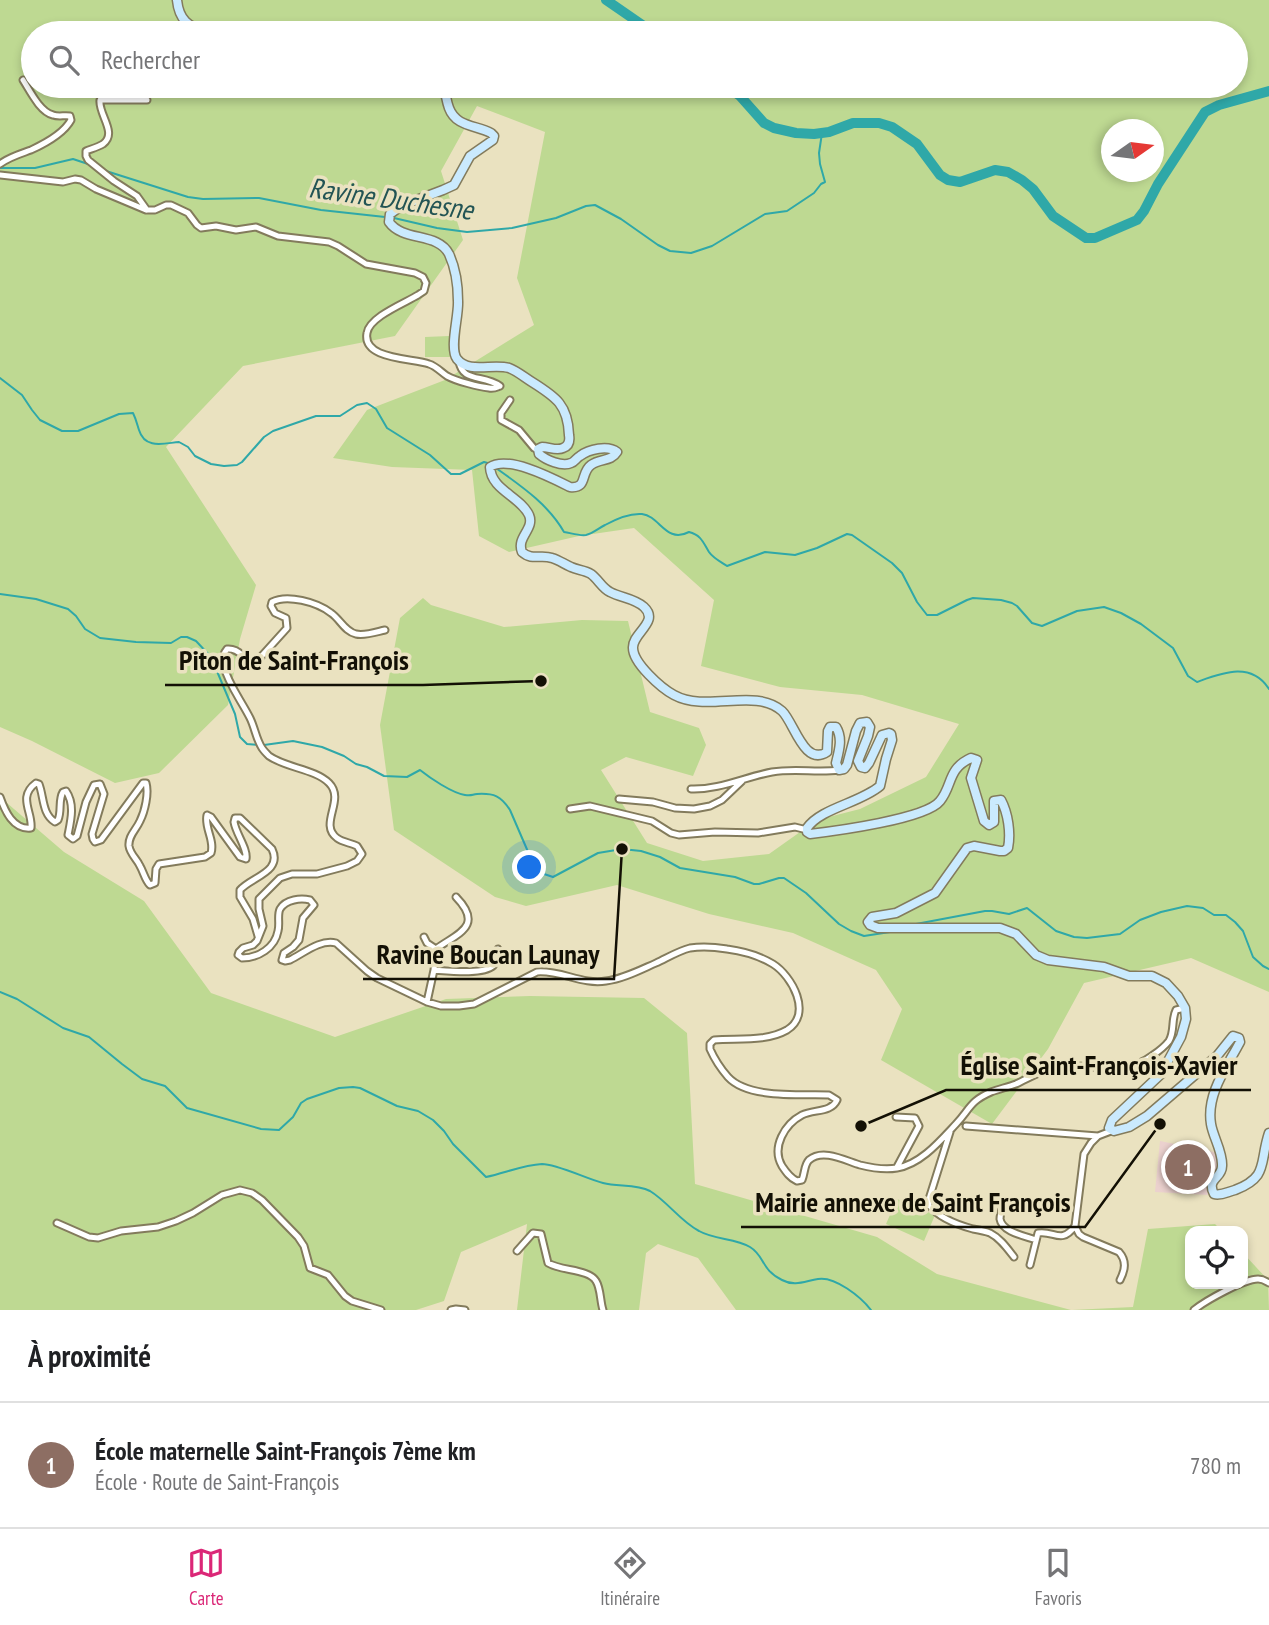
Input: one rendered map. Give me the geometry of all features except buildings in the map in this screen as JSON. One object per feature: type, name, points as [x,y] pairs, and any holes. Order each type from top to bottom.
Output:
[{"type":"main road","points":[[177,0],[181,17],[186,21]]},
{"type":"main road","points":[[447,98],[454,117],[469,126],[488,131],[493,135],[493,140],[470,156],[454,185],[401,205],[392,211],[389,222],[397,231],[437,243],[449,254],[458,300],[453,349],[459,360],[468,366],[503,367],[513,370],[551,393],[565,411],[569,443],[559,450],[547,446],[540,448],[539,454],[545,459],[566,464],[594,450],[609,448],[617,453],[611,459],[590,466],[580,485],[575,488],[530,469],[499,463],[490,467],[490,472],[499,486],[529,515],[530,526],[520,544],[524,554],[532,558],[552,558],[590,573],[608,592],[635,601],[645,608],[649,616],[648,624],[636,637],[633,649],[638,661],[659,685],[675,696],[697,703],[746,700],[775,706],[785,715],[805,749],[815,755],[824,755],[827,752],[828,731],[830,727],[836,727],[839,733],[836,763],[839,770],[847,765],[860,723],[867,722],[870,727],[858,761],[861,767],[865,768],[869,763],[882,735],[891,734],[892,740],[880,786],[868,795],[818,818],[808,826],[807,831],[810,834],[925,811],[940,802],[949,780],[960,765],[971,758],[977,760],[971,778],[984,821],[992,825],[994,801],[1001,800],[1009,829],[1008,848],[1004,851],[974,846],[967,848],[934,893],[896,913],[872,916],[870,925],[878,928],[1009,930],[1037,955],[1048,960],[1104,967],[1129,976],[1158,977],[1169,986],[1185,1008],[1185,1027],[1167,1065],[1153,1082],[1112,1120],[1108,1126],[1111,1131],[1129,1127],[1147,1116],[1210,1063],[1230,1037],[1236,1036],[1240,1042],[1228,1061],[1211,1102],[1213,1134],[1222,1163],[1221,1172],[1212,1183],[1211,1190],[1214,1194],[1219,1195],[1256,1180],[1269,1133]]},
{"type":"street","points":[[0,164],[40,145],[64,129],[71,120],[67,114],[57,116],[46,112],[36,98]]},
{"type":"street","points":[[147,100],[100,100],[99,106],[109,129],[108,136],[101,145],[86,151],[88,160],[137,196],[147,210]]},
{"type":"street","points":[[0,175],[63,182],[81,180],[147,210],[171,205],[188,213],[201,228],[215,226],[236,230],[256,227],[278,236],[329,242],[366,264],[419,275],[426,283],[424,290],[373,321],[366,332],[367,340],[375,350],[386,355],[431,364],[452,378],[489,388],[500,386],[490,380],[464,374],[459,360]]},
{"type":"street","points":[[510,400],[501,413],[500,421],[519,430],[538,450]]},
{"type":"street","points":[[385,630],[354,634],[324,608],[299,600],[278,599],[272,602],[271,606],[275,613],[286,618],[287,628],[259,659],[250,660],[233,649],[227,649],[224,653],[224,667],[251,720],[261,747],[270,756],[323,778],[330,784],[335,800],[330,822],[332,834],[357,846],[362,854],[357,861],[347,866],[317,874],[292,874],[280,878],[259,899],[262,930],[253,945],[240,950],[239,956],[252,957],[266,951],[277,936],[282,906],[296,900],[309,899],[314,903],[303,918],[299,940],[284,953],[282,960],[290,960],[321,943],[336,943],[377,978],[441,1006],[474,1004],[537,972],[549,972],[589,982],[614,980],[690,948],[729,949],[758,957],[775,964],[784,972],[793,986],[800,1007],[798,1019],[791,1028],[777,1035],[754,1039],[714,1040],[710,1044],[712,1054],[728,1077],[743,1086],[768,1093],[829,1095],[837,1100],[834,1106],[802,1115],[789,1125],[778,1143],[780,1163],[791,1179],[797,1181],[804,1177],[810,1159],[819,1156],[872,1167],[905,1166],[922,1157],[951,1129],[973,1101],[1047,1069],[1071,1066],[1115,1069],[1141,1063],[1161,1050],[1169,1041],[1173,1032],[1173,1016],[1176,1010],[1185,1008]]},
{"type":"street","points":[[691,789],[708,788],[787,771],[839,770]]},
{"type":"street","points":[[620,799],[653,802],[670,807],[710,806],[722,800],[744,779]]},
{"type":"street","points":[[0,797],[10,819],[29,829],[32,824],[26,799],[32,785],[39,784],[46,810],[55,822],[60,815],[62,793],[65,790],[71,802],[72,818],[68,835],[73,839],[77,836],[90,792],[94,785],[100,784],[104,794],[92,834],[95,842],[101,840],[140,786],[145,783],[148,789],[142,817],[130,836],[129,843],[131,852],[150,885],[156,881],[159,864],[209,855],[213,850],[206,815],[211,817],[240,857],[246,859],[246,852],[234,822],[236,818],[240,818],[275,855],[273,867],[240,890],[240,897],[253,919],[258,936]]},
{"type":"street","points":[[570,809],[590,806],[652,821],[679,835],[758,833],[796,827],[807,831]]},
{"type":"street","points":[[436,949],[458,936],[466,926],[465,906],[456,897]]},
{"type":"street","points":[[424,937],[427,943],[436,949]]},
{"type":"street","points":[[427,1002],[435,970],[436,949]]},
{"type":"street","points":[[435,970],[487,969],[496,962],[498,949]]},
{"type":"street","points":[[896,1117],[915,1118],[919,1126],[897,1168]]},
{"type":"street","points":[[966,1126],[1098,1136]]},
{"type":"street","points":[[951,1129],[929,1205],[944,1218],[996,1237],[1014,1257]]},
{"type":"street","points":[[1030,1265],[1035,1240],[1040,1232],[1061,1237],[1070,1234],[1075,1226],[1084,1154],[1098,1136],[1111,1131]]},
{"type":"street","points":[[57,1223],[89,1237],[98,1238],[176,1221],[230,1192],[240,1190],[252,1193],[301,1241],[310,1268],[328,1275],[352,1301],[381,1310]]},
{"type":"street","points":[[1005,1201],[1000,1217],[1003,1224],[1010,1230],[1035,1240]]},
{"type":"street","points":[[1075,1226],[1083,1237],[1119,1252],[1125,1268],[1120,1280]]},
{"type":"street","points":[[517,1251],[533,1233],[541,1234],[548,1263],[590,1275],[595,1279],[603,1310]]},
{"type":"street","points":[[1194,1310],[1212,1297],[1251,1280],[1260,1279],[1269,1283]]},
{"type":"street","points":[[451,1310],[465,1310]]},
{"type":"shaded area","points":[[1160,1141],[1214,1152],[1220,1170],[1209,1178],[1206,1184],[1208,1195],[1155,1192]]},
{"type":"green space","points":[[0,0],[1269,0],[1269,992],[1191,958],[1084,983],[1048,1049],[992,1124],[881,1060],[902,1009],[876,970],[793,933],[709,914],[617,885],[526,906],[495,897],[394,830],[380,725],[400,618],[423,598],[431,605],[504,627],[582,620],[628,621],[650,712],[699,728],[706,745],[693,776],[626,757],[601,770],[647,843],[703,861],[769,854],[817,820],[860,809],[926,777],[959,724],[862,695],[780,687],[701,666],[714,600],[634,528],[579,536],[509,552],[479,536],[472,470],[392,467],[333,458],[367,410],[445,380],[534,325],[517,278],[545,132],[477,106],[441,171],[463,240],[395,336],[243,366],[166,447],[256,585],[240,639],[228,705],[159,773],[115,783],[0,727]]},
{"type":"green space","points":[[449,336],[450,357],[425,357],[425,337]]},
{"type":"green space","points":[[0,797],[64,852],[144,901],[211,993],[335,1037],[446,999],[530,996],[644,998],[687,1033],[695,1184],[877,1237],[937,1274],[1071,1310],[736,1310],[698,1258],[658,1244],[646,1253],[639,1310],[517,1310],[527,1224],[461,1252],[444,1301],[416,1310],[0,1310]]},
{"type":"green space","points":[[897,1199],[935,1215],[924,1241],[886,1224]]},
{"type":"green space","points":[[1185,1226],[1185,1289],[1248,1289],[1248,1258],[1268,1280],[1269,1310],[1072,1310],[1133,1307],[1148,1229]]},
{"type":"waterway","points":[[606,0],[637,21]]},
{"type":"waterway","points":[[1248,97],[1269,91]]},
{"type":"waterway","points":[[742,98],[764,123],[796,133],[829,132],[853,123],[879,123],[892,127],[917,144],[940,175],[948,180],[960,182],[995,170],[1008,172],[1033,189],[1053,216],[1086,238],[1095,238],[1137,220],[1205,112],[1244,98]]},
{"type":"waterway","name":"Ravine Duchesne","points":[[394,218],[467,232],[512,228],[556,218],[595,205],[621,219],[658,245],[670,251],[691,253],[712,246],[765,214],[787,211],[814,193],[825,182],[819,153],[822,133]]},
{"type":"waterway","name":"Ravine Duchesne","points":[[0,168],[35,168],[73,159],[91,165]]},
{"type":"waterway","name":"Ravine Duchesne","points":[[106,171],[188,197],[259,198],[321,210],[385,217]]},
{"type":"waterway","points":[[0,378],[22,395],[40,420],[62,431],[78,431],[119,414],[133,413],[146,440],[156,444],[179,442],[188,447],[195,456],[211,464],[237,465],[273,431],[316,416],[340,416],[357,405],[367,403],[376,409],[387,428],[430,455],[451,474],[460,474],[484,462],[491,464]]},
{"type":"waterway","points":[[496,468],[542,504],[564,532],[586,535],[617,519],[642,514],[654,519],[674,535],[689,532],[696,535],[711,554],[727,566],[765,552],[795,555],[847,534],[852,535],[902,573],[927,615],[937,615],[973,598],[1001,600],[1017,606],[1032,623],[1042,626],[1077,611],[1104,607],[1141,624],[1173,648],[1188,676],[1197,682],[1216,675],[1245,672],[1262,680],[1269,689]]},
{"type":"waterway","points":[[0,594],[36,599],[68,609],[85,629],[100,638],[171,643],[181,637],[187,637],[196,641],[211,657],[235,714],[240,737],[247,744],[259,745]]},
{"type":"waterway","points":[[264,745],[293,741],[322,747],[384,776],[407,777],[420,770],[460,794],[496,796],[510,810],[535,868],[538,872],[553,877],[598,853],[622,849],[641,851],[680,868],[735,877],[754,884],[784,878],[851,931],[864,936],[890,932]]},
{"type":"waterway","points":[[916,924],[985,911],[1009,914],[1027,908],[1056,931],[1087,938],[1120,934],[1140,920],[1161,912],[1187,906],[1203,908],[1214,915],[1226,915],[1235,922],[1243,931],[1253,957],[1269,969]]},
{"type":"waterway","points":[[0,992],[17,999],[63,1028],[89,1037],[142,1079],[165,1086],[187,1108],[261,1129],[279,1130],[307,1099],[339,1088],[360,1088],[397,1106],[418,1111],[433,1120],[486,1177],[542,1164],[556,1166],[603,1183],[645,1189],[699,1231],[750,1247],[770,1272],[782,1280],[796,1283],[818,1279],[832,1281],[861,1299],[871,1310]]},
{"type":"place","name":"Piton de Saint-François","points":[[541,681]]},
{"type":"place","name":"Ravine Boucan Launay","points":[[622,849]]},
{"type":"place","name":"Mairie annexe de Saint François","points":[[1160,1124]]},
{"type":"place","name":"Église Saint-François-Xavier","points":[[861,1126]]},
{"type":"place","name":"École maternelle Saint-François 7ème km","points":[[1188,1167]]}]
